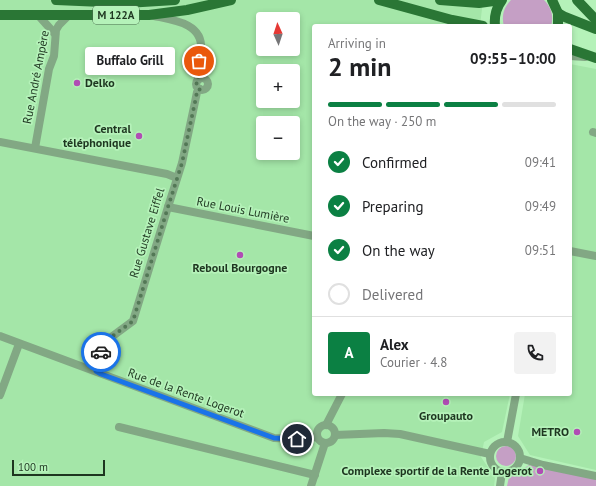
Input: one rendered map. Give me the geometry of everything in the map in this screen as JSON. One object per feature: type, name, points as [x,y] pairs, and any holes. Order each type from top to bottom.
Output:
[{"type":"main road","name":"M 122A","points":[[56,0],[126,3],[175,0]]},
{"type":"main road","name":"M 122A","points":[[0,15],[149,15],[187,10],[231,0]]},
{"type":"main road","points":[[379,0],[473,24]]},
{"type":"main road","points":[[440,0],[479,3],[501,0]]},
{"type":"main road","points":[[495,24],[497,7],[501,0]]},
{"type":"main road","points":[[552,0],[558,13],[558,24]]},
{"type":"main road","points":[[577,0],[596,20]]},
{"type":"main road","points":[[558,13],[596,29]]},
{"type":"main road","points":[[572,50],[596,58]]},
{"type":"street","points":[[38,15],[55,34]]},
{"type":"street","name":"Rue André Ampère","points":[[35,148],[49,69],[54,56],[55,34],[59,25],[69,15]]},
{"type":"street","name":"Rue Gustave Eiffel","points":[[96,371],[102,348],[106,341],[133,321],[182,163],[197,92],[206,89],[208,83],[205,79],[200,78],[198,80],[201,47],[200,38],[197,32],[190,26],[180,22],[149,15]]},
{"type":"street","points":[[574,56],[596,58]]},
{"type":"street","points":[[0,142],[167,174],[177,178]]},
{"type":"street","name":"Rue Louis Lumière","points":[[168,207],[312,236]]},
{"type":"street","points":[[572,251],[596,256]]},
{"type":"street","name":"Rue de la Rente Logerot","points":[[0,336],[274,438],[297,439],[317,437]]},
{"type":"street","points":[[0,395],[19,344]]},
{"type":"street","points":[[326,425],[341,396]]},
{"type":"street","points":[[507,442],[516,396]]},
{"type":"street","points":[[323,425],[329,426],[334,429],[335,435],[330,442],[320,442],[317,437],[318,428],[323,425]]},
{"type":"street","points":[[119,427],[315,475]]},
{"type":"street","points":[[335,435],[400,434],[490,454]]},
{"type":"street","points":[[502,442],[507,442],[515,445],[520,458],[515,469],[502,472],[493,467],[490,454],[494,446],[502,442]]},
{"type":"street","points":[[312,486],[325,443]]},
{"type":"street","points":[[520,458],[596,476]]},
{"type":"street","points":[[500,486],[502,472]]},
{"type":"shaded area","points":[[0,0],[483,0],[480,24],[312,24],[312,396],[510,396],[502,432],[484,442],[481,457],[495,478],[494,486],[0,486]]},
{"type":"shaded area","points":[[511,0],[544,0],[551,12],[551,24],[504,24],[504,12]]},
{"type":"shaded area","points":[[572,64],[596,69],[596,470],[530,455],[518,436],[525,396],[572,396]]},
{"type":"shaded area","points":[[502,446],[510,446],[516,452],[516,460],[510,466],[502,466],[496,460],[496,452]]},
{"type":"shaded area","name":"Complexe sportif de la Rente Logerot","points":[[531,464],[596,479],[596,486],[507,486],[509,477]]},
{"type":"way so far","points":[[101,352],[106,341],[116,333],[126,328],[133,321],[182,163],[197,92],[200,90],[196,85],[198,80],[199,61]]},
{"type":"place","name":"Buffalo Grill","points":[[199,61]]},
{"type":"place","name":"Delko","points":[[77,83]]},
{"type":"place","name":"Central téléphonique","points":[[139,136]]},
{"type":"place","name":"Reboul Bourgogne","points":[[240,255]]},
{"type":"place","name":"Groupauto","points":[[446,402]]},
{"type":"place","name":"METRO","points":[[577,432]]},
{"type":"place","name":"Complexe sportif de la Rente Logerot","points":[[540,471]]},
{"type":"route","points":[[101,352],[96,371],[101,374],[274,438],[297,439]]}]
